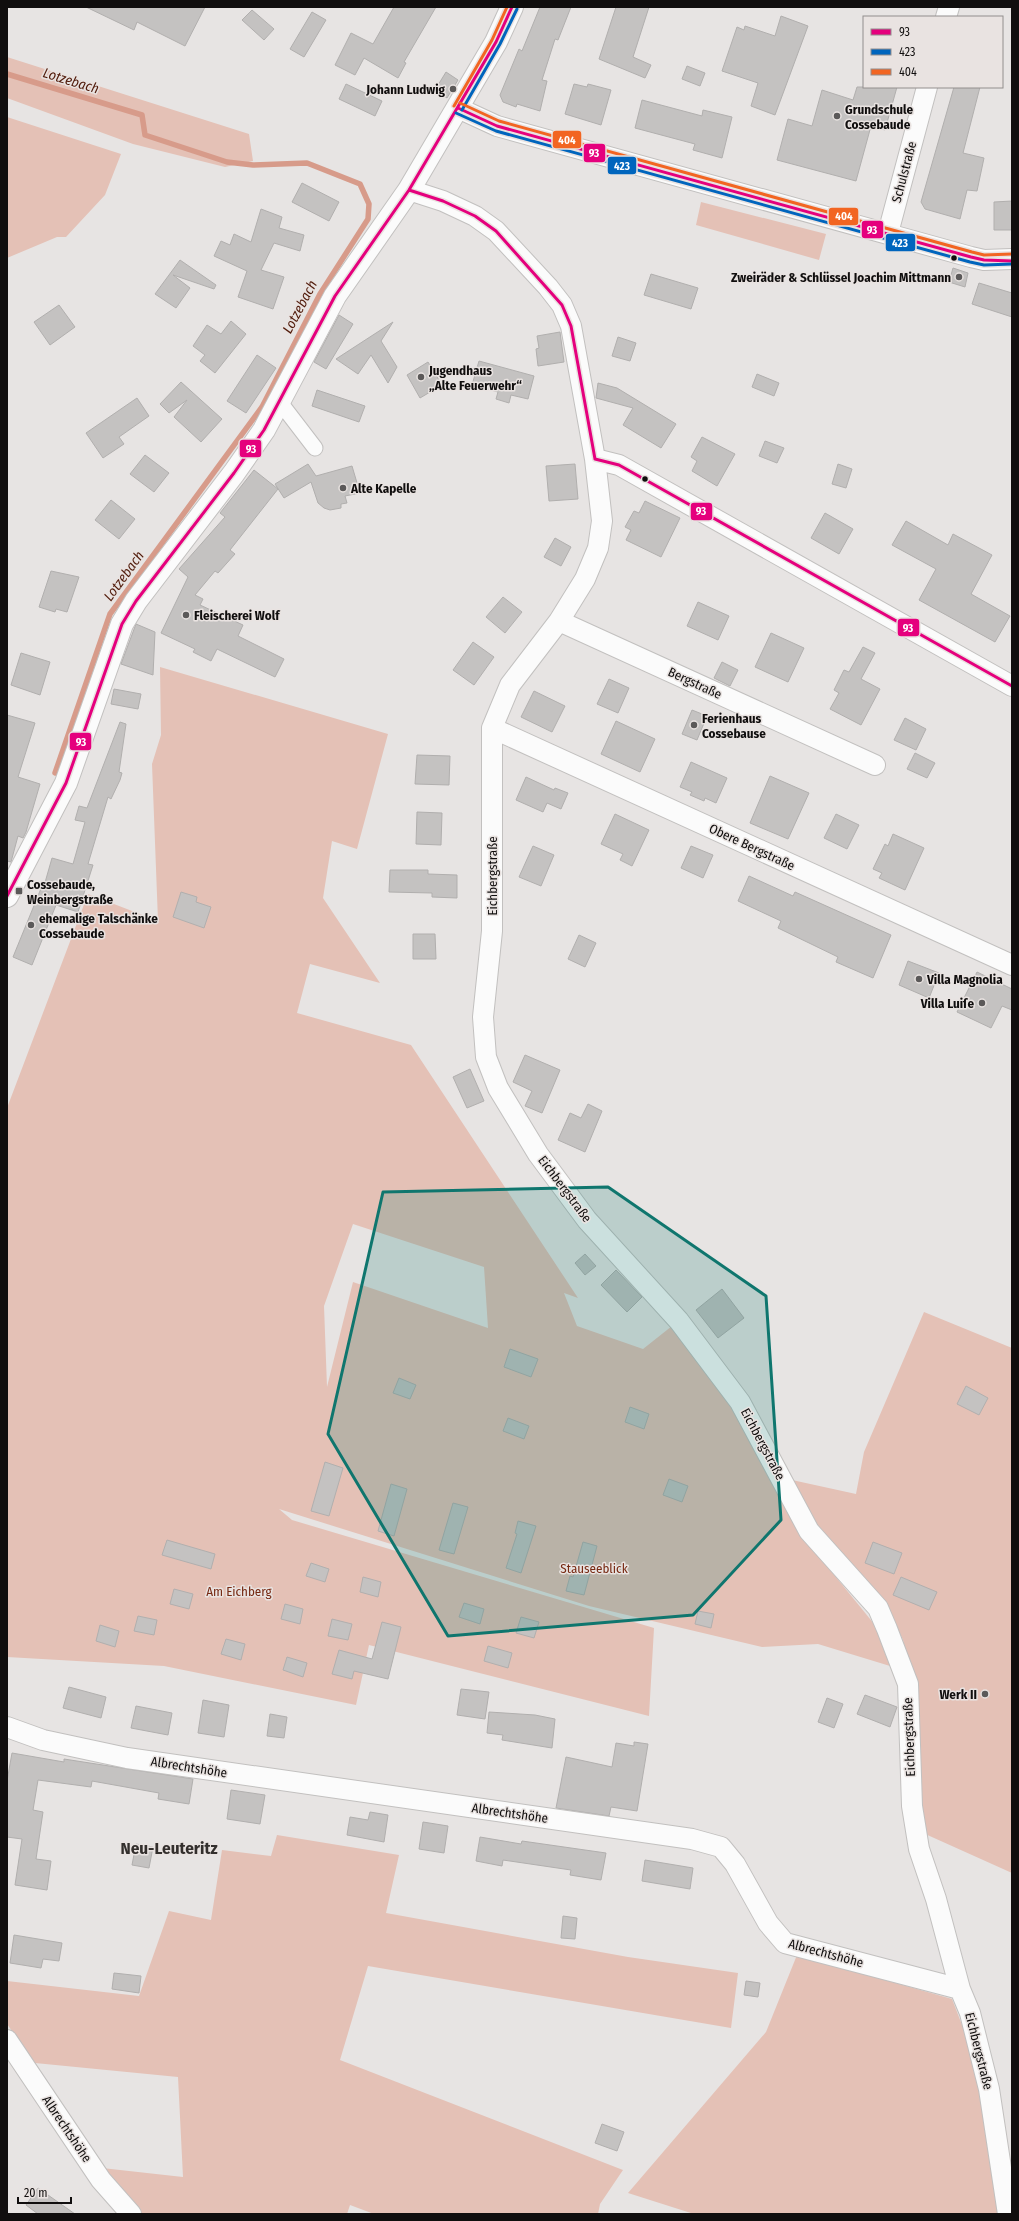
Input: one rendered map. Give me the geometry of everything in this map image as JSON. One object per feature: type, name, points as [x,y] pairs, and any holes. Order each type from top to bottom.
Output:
[{"type":"street","points":[[7,896],[66,783],[122,624],[140,595],[238,467],[264,430],[335,296],[412,184],[496,42],[512,7]]},
{"type":"street","name":"Schulstraße","points":[[888,233],[927,88]]},
{"type":"street","points":[[458,108],[497,126],[984,260],[1012,260]]},
{"type":"street","name":"Eichbergstraße","points":[[412,184],[475,216],[496,231],[548,287],[562,306],[570,326],[595,459],[602,521],[598,548],[585,579],[559,621],[510,685],[492,728],[492,931],[483,1018],[486,1057],[498,1088],[538,1154],[587,1220],[679,1320],[736,1395],[809,1532],[878,1608],[893,1642],[908,1684],[912,1806],[919,1849],[936,1899],[960,1989],[970,2013],[989,2089],[1007,2208]]},
{"type":"street","points":[[279,401],[315,448]]},
{"type":"street","points":[[595,459],[619,465],[1012,686]]},
{"type":"street","name":"Bergstraße","points":[[559,621],[875,765]]},
{"type":"street","name":"Obere Bergstraße","points":[[492,728],[1012,965]]},
{"type":"street","name":"Albrechtshöhe","points":[[7,1727],[43,1740],[127,1758],[692,1839],[721,1847],[735,1864],[768,1923],[785,1943],[960,1989]]},
{"type":"street","name":"Albrechtshöhe","points":[[8,2042],[101,2180],[131,2214]]},
{"type":"highlighted area","points":[[608,1187],[766,1296],[781,1520],[693,1615],[448,1636],[328,1434],[383,1192]]},
{"type":"green space","points":[[7,57],[249,134],[253,161],[225,167],[133,144],[7,98]]},
{"type":"green space","points":[[7,117],[121,154],[105,195],[66,237],[57,237],[7,258]]},
{"type":"green space","points":[[701,202],[826,234],[819,260],[696,225]]},
{"type":"green space","points":[[160,667],[388,734],[357,849],[332,841],[323,898],[380,983],[310,964],[297,1013],[411,1045],[578,1298],[564,1293],[577,1326],[643,1349],[672,1326],[731,1400],[796,1528],[879,1630],[890,1666],[818,1644],[762,1647],[589,1606],[279,1509],[292,1520],[654,1628],[649,1716],[369,1645],[356,1705],[164,1666],[7,1657],[7,1108],[88,894],[158,921],[152,764],[161,735]],"holes":[[[353,1224],[484,1267],[488,1328],[353,1282],[327,1387],[324,1306]]]},
{"type":"green space","points":[[924,1312],[1012,1348],[1012,1873],[923,1833],[916,1696],[903,1640],[887,1605],[818,1527],[792,1480],[856,1494],[864,1452]]},
{"type":"green space","points":[[277,1835],[399,1855],[386,1913],[628,1957],[738,1973],[731,2028],[368,1966],[340,2060],[623,2170],[600,2204],[598,2214],[374,2214],[350,2205],[347,2214],[141,2214],[102,2168],[183,2177],[178,2077],[35,2063],[7,2024],[7,1981],[139,1996],[169,1911],[211,1920],[222,1850],[271,1856]]},
{"type":"green space","points":[[797,1955],[952,1999],[974,2056],[999,2214],[694,2214],[628,2193],[766,2032]]},
{"type":"building","points":[[86,7],[205,7],[185,46],[137,22],[134,30]]},
{"type":"building","points":[[394,7],[436,7],[404,62],[406,63],[398,78],[364,58],[355,75],[335,65],[351,33],[373,44]]},
{"type":"building","points":[[540,7],[571,7],[558,40],[555,39],[542,80],[547,81],[540,111],[517,104],[516,107],[503,102],[500,95],[519,49],[522,51]]},
{"type":"building","points":[[616,7],[649,7],[633,57],[651,65],[645,78],[599,59]]},
{"type":"building","points":[[252,10],[274,29],[264,40],[242,20]]},
{"type":"building","points":[[312,12],[326,20],[304,57],[290,49]]},
{"type":"building","points":[[781,16],[808,26],[775,115],[751,106],[758,83],[722,71],[737,27],[744,30],[745,26],[775,36]]},
{"type":"building","points":[[687,66],[705,73],[700,86],[682,79]]},
{"type":"building","points":[[446,72],[458,80],[447,98],[435,90]]},
{"type":"building","points":[[346,84],[382,101],[375,116],[339,99]]},
{"type":"building","points":[[574,84],[587,87],[588,84],[611,90],[601,125],[565,114]]},
{"type":"building","points":[[857,87],[897,88],[885,130],[871,126],[856,181],[777,160],[788,119],[812,126],[822,90],[853,100]]},
{"type":"building","points":[[954,88],[980,88],[963,153],[984,158],[977,191],[967,190],[960,219],[925,209],[921,202]]},
{"type":"building","points":[[642,100],[702,116],[703,110],[732,117],[722,158],[693,150],[695,144],[635,128]]},
{"type":"building","points":[[302,183],[339,202],[329,221],[292,202]]},
{"type":"building","points":[[1012,201],[1012,230],[994,230],[994,202]]},
{"type":"building","points":[[261,209],[282,217],[279,228],[304,235],[300,251],[274,243],[261,270],[284,277],[273,309],[238,297],[247,271],[214,256],[221,241],[230,245],[234,234],[251,242]]},
{"type":"building","points":[[180,260],[216,285],[214,289],[173,275],[190,288],[176,308],[155,294]]},
{"type":"building","name":"Zweiräder & Schlüssel Joachim Mittmann","points":[[953,268],[968,273],[965,287],[949,282]]},
{"type":"building","points":[[651,274],[698,288],[691,309],[644,295]]},
{"type":"building","points":[[979,283],[1012,293],[1012,317],[972,304]]},
{"type":"building","points":[[59,305],[75,327],[50,345],[34,322]]},
{"type":"building","points":[[339,315],[353,324],[326,369],[314,362]]},
{"type":"building","points":[[231,321],[246,334],[215,373],[200,361],[205,355],[193,346],[207,325],[221,334]]},
{"type":"building","points":[[393,322],[381,341],[397,367],[388,383],[371,355],[358,374],[336,359]]},
{"type":"building","points":[[560,332],[564,362],[538,366],[536,349],[539,348],[537,336]]},
{"type":"building","points":[[618,337],[636,343],[630,361],[612,356]]},
{"type":"building","points":[[257,355],[276,368],[246,413],[227,401]]},
{"type":"building","points":[[479,361],[534,376],[528,399],[511,395],[509,403],[496,399],[498,392],[472,385]]},
{"type":"building","points":[[428,362],[442,385],[420,398],[407,375]]},
{"type":"building","points":[[757,374],[779,383],[774,396],[752,387]]},
{"type":"building","points":[[181,382],[222,419],[201,442],[174,417],[187,400],[169,413],[160,404]]},
{"type":"building","points":[[598,383],[617,388],[676,424],[661,448],[623,425],[633,408],[596,398]]},
{"type":"building","points":[[317,390],[365,406],[359,422],[312,406]]},
{"type":"building","points":[[137,398],[149,416],[119,437],[124,444],[103,458],[86,433]]},
{"type":"building","points":[[702,437],[735,454],[717,486],[692,471],[697,461],[691,457]]},
{"type":"building","points":[[765,441],[784,448],[777,463],[759,456]]},
{"type":"building","points":[[145,455],[169,473],[154,492],[130,474]]},
{"type":"building","points":[[308,464],[316,476],[352,466],[360,493],[345,496],[347,503],[341,504],[341,508],[330,510],[324,508],[318,503],[311,482],[284,498],[275,484]]},
{"type":"building","points":[[575,464],[578,499],[549,501],[546,466]]},
{"type":"building","points":[[838,464],[852,469],[846,488],[832,484]]},
{"type":"building","points":[[254,470],[278,489],[230,550],[235,554],[218,573],[215,571],[195,595],[203,599],[200,605],[243,625],[238,636],[284,659],[275,677],[217,649],[211,661],[193,652],[195,649],[161,633],[188,577],[179,569],[225,517],[220,513]]},
{"type":"building","points":[[111,500],[135,519],[119,539],[95,520]]},
{"type":"building","points":[[645,501],[680,518],[661,557],[626,540],[631,530],[625,527],[634,511],[639,513]]},
{"type":"building","points":[[825,513],[853,529],[839,554],[811,538]]},
{"type":"building","points":[[906,521],[948,545],[953,534],[992,555],[971,594],[1010,616],[995,642],[919,600],[936,569],[892,545]]},
{"type":"building","points":[[555,538],[571,547],[561,566],[544,557]]},
{"type":"building","points":[[51,571],[79,577],[67,612],[56,609],[55,612],[39,607]]},
{"type":"building","points":[[503,597],[522,612],[505,633],[486,617]]},
{"type":"building","points":[[698,602],[729,616],[718,640],[687,626]]},
{"type":"building","points":[[136,624],[155,632],[153,675],[121,664]]},
{"type":"building","points":[[771,633],[804,648],[788,682],[755,667]]},
{"type":"building","points":[[473,642],[494,657],[474,685],[453,670]]},
{"type":"building","points":[[863,647],[875,653],[861,679],[880,689],[861,725],[830,709],[839,693],[834,690],[844,670],[849,672]]},
{"type":"building","points":[[21,653],[50,662],[40,695],[11,685]]},
{"type":"building","points":[[722,662],[738,670],[730,686],[714,678]]},
{"type":"building","points":[[609,679],[629,688],[618,713],[597,704]]},
{"type":"building","points":[[114,689],[141,694],[138,709],[111,704]]},
{"type":"building","points":[[534,691],[565,706],[552,732],[521,717]]},
{"type":"building","name":"Ferienhaus Cossebause","points":[[692,710],[707,716],[697,740],[682,734]]},
{"type":"building","points":[[7,715],[35,723],[18,777],[40,784],[26,832],[23,838],[18,836],[11,862],[7,861]]},
{"type":"building","points":[[905,718],[926,729],[916,750],[894,740]]},
{"type":"building","points":[[616,721],[655,739],[640,772],[601,754]]},
{"type":"building","points":[[120,722],[126,724],[119,772],[122,773],[111,799],[108,797],[88,864],[93,865],[78,912],[56,905],[32,965],[13,957],[42,886],[44,886],[52,858],[73,864],[85,822],[75,820],[79,806],[87,808]]},
{"type":"building","points":[[915,753],[935,763],[927,778],[907,769]]},
{"type":"building","points":[[417,755],[450,756],[449,785],[415,784]]},
{"type":"building","points":[[691,762],[727,778],[716,803],[705,798],[704,801],[690,795],[692,792],[680,787]]},
{"type":"building","points":[[770,776],[809,793],[788,839],[750,823]]},
{"type":"building","points":[[526,777],[554,790],[555,788],[568,793],[561,809],[547,803],[543,812],[516,800]]},
{"type":"building","points":[[417,812],[442,813],[441,845],[416,844]]},
{"type":"building","points":[[615,814],[649,830],[632,866],[620,860],[623,854],[601,844]]},
{"type":"building","points":[[836,814],[859,825],[847,849],[824,838]]},
{"type":"building","points":[[893,834],[924,848],[905,890],[879,878],[882,873],[873,869],[885,844],[888,846]]},
{"type":"building","points":[[533,846],[554,855],[541,886],[519,877]]},
{"type":"building","points":[[691,846],[713,855],[703,878],[681,868]]},
{"type":"building","points":[[390,870],[428,870],[428,874],[457,875],[457,898],[432,897],[432,893],[389,892]]},
{"type":"building","points":[[749,876],[793,896],[795,892],[891,935],[873,978],[836,962],[838,957],[778,928],[781,921],[738,901]]},
{"type":"building","points":[[181,892],[197,897],[196,902],[211,907],[204,928],[173,917]]},
{"type":"building","points":[[413,934],[435,934],[436,959],[413,959]]},
{"type":"building","points":[[579,935],[596,943],[585,967],[568,959]]},
{"type":"building","name":"Villa Magnolia","points":[[908,961],[939,973],[929,998],[899,985]]},
{"type":"building","name":"Villa Luiſe","points":[[977,972],[1012,989],[1012,1010],[1002,1006],[991,1028],[957,1012]]},
{"type":"building","points":[[525,1055],[560,1070],[542,1113],[525,1106],[532,1091],[513,1082]]},
{"type":"building","points":[[470,1069],[484,1101],[467,1108],[453,1077]]},
{"type":"building","points":[[588,1104],[602,1111],[585,1152],[558,1140],[570,1113],[581,1118]]},
{"type":"building","points":[[585,1254],[596,1266],[585,1275],[575,1263]]},
{"type":"building","points":[[616,1270],[642,1297],[627,1312],[601,1285]]},
{"type":"building","points":[[722,1289],[744,1318],[718,1338],[696,1310]]},
{"type":"building","points":[[510,1349],[538,1359],[531,1377],[504,1367]]},
{"type":"building","points":[[399,1378],[416,1385],[410,1399],[393,1393]]},
{"type":"building","points":[[966,1386],[988,1398],[979,1415],[957,1404]]},
{"type":"building","points":[[630,1407],[649,1414],[644,1429],[625,1422]]},
{"type":"building","points":[[508,1418],[529,1426],[524,1439],[503,1431]]},
{"type":"building","points":[[325,1462],[343,1468],[329,1516],[311,1511]]},
{"type":"building","points":[[669,1479],[688,1486],[682,1502],[663,1495]]},
{"type":"building","points":[[391,1484],[407,1489],[394,1536],[378,1531]]},
{"type":"building","points":[[453,1503],[468,1507],[454,1554],[439,1550]]},
{"type":"building","points":[[518,1521],[536,1526],[521,1573],[506,1568],[517,1534],[515,1533]]},
{"type":"building","points":[[167,1540],[215,1554],[211,1569],[162,1555]]},
{"type":"building","points":[[583,1542],[597,1546],[584,1595],[566,1591],[570,1576],[573,1577]]},
{"type":"building","points":[[873,1542],[902,1553],[894,1574],[865,1563]]},
{"type":"building","points":[[311,1563],[329,1569],[325,1582],[306,1576]]},
{"type":"building","points":[[363,1577],[381,1582],[378,1597],[360,1592]]},
{"type":"building","points":[[901,1577],[937,1592],[929,1610],[893,1595]]},
{"type":"building","points":[[174,1589],[193,1594],[189,1609],[170,1604]]},
{"type":"building","points":[[464,1603],[484,1609],[480,1624],[459,1617]]},
{"type":"building","points":[[285,1604],[303,1609],[300,1624],[281,1619]]},
{"type":"building","points":[[698,1611],[714,1614],[711,1628],[695,1624]]},
{"type":"building","points":[[138,1616],[157,1620],[154,1635],[134,1631]]},
{"type":"building","points":[[521,1617],[539,1622],[534,1638],[516,1633]]},
{"type":"building","points":[[332,1619],[352,1624],[348,1640],[328,1636]]},
{"type":"building","points":[[382,1622],[401,1627],[388,1679],[354,1671],[352,1679],[332,1674],[339,1650],[372,1659]]},
{"type":"building","points":[[100,1625],[119,1631],[115,1647],[96,1641]]},
{"type":"building","points":[[226,1639],[245,1644],[241,1660],[221,1654]]},
{"type":"building","points":[[488,1646],[512,1653],[508,1668],[484,1661]]},
{"type":"building","points":[[287,1657],[307,1663],[303,1677],[283,1670]]},
{"type":"building","points":[[69,1687],[106,1697],[101,1718],[63,1708]]},
{"type":"building","points":[[461,1689],[489,1692],[485,1719],[457,1715]]},
{"type":"building","points":[[865,1695],[897,1707],[890,1727],[857,1714]]},
{"type":"building","points":[[827,1698],[843,1704],[834,1728],[818,1722]]},
{"type":"building","points":[[203,1700],[229,1705],[224,1737],[198,1733]]},
{"type":"building","points":[[136,1706],[172,1713],[168,1735],[131,1728]]},
{"type":"building","points":[[489,1712],[535,1715],[555,1719],[552,1748],[502,1740],[503,1735],[487,1733]]},
{"type":"building","points":[[270,1714],[287,1717],[284,1738],[267,1736]]},
{"type":"building","points":[[634,1742],[648,1744],[637,1811],[611,1807],[609,1816],[556,1808],[566,1757],[612,1767],[616,1743],[634,1746]]},
{"type":"building","points":[[12,1753],[64,1762],[64,1759],[193,1779],[189,1804],[158,1799],[159,1793],[92,1781],[91,1787],[38,1780],[33,1810],[43,1812],[36,1859],[51,1861],[47,1890],[15,1885],[22,1839],[7,1837],[7,1781]]},
{"type":"building","points":[[231,1790],[265,1795],[260,1824],[227,1819]]},
{"type":"building","points":[[370,1812],[388,1815],[384,1842],[347,1835],[350,1817],[368,1820]]},
{"type":"building","points":[[423,1822],[448,1826],[444,1853],[419,1849]]},
{"type":"building","points":[[480,1837],[521,1844],[522,1841],[606,1853],[601,1880],[570,1875],[571,1870],[503,1860],[502,1866],[476,1861]]},
{"type":"building","points":[[136,1844],[153,1847],[149,1868],[132,1865]]},
{"type":"building","points":[[645,1860],[693,1868],[690,1889],[642,1881]]},
{"type":"building","points":[[563,1916],[577,1918],[575,1939],[561,1938]]},
{"type":"building","points":[[14,1935],[62,1943],[59,1961],[43,1959],[41,1968],[10,1963]]},
{"type":"building","points":[[114,1973],[141,1976],[139,1993],[112,1989]]},
{"type":"building","points":[[746,1981],[760,1983],[758,1997],[744,1995]]},
{"type":"building","points":[[602,2124],[624,2132],[617,2151],[595,2143]]},
{"type":"building","points":[[38,2188],[75,2214],[38,2214],[26,2205]]},
{"type":"waterway","name":"Lotzebach","points":[[7,74],[142,115],[145,135],[227,162],[253,165],[307,163],[360,184],[369,204],[368,219],[320,294],[262,407],[110,614],[55,773]]},
{"type":"transit line","name":"404","points":[[454,106],[492,40],[507,7]]},
{"type":"transit line","name":"93","points":[[7,896],[66,783],[122,624],[136,601],[234,473],[264,430],[335,296],[409,190],[496,42],[512,7]]},
{"type":"transit line","name":"423","points":[[462,110],[500,44],[517,9]]},
{"type":"transit line","name":"404","points":[[460,103],[499,121],[972,252],[984,255],[1012,254]]},
{"type":"transit line","name":"93","points":[[458,108],[497,126],[971,257],[984,260],[1012,261]]},
{"type":"transit line","name":"423","points":[[456,113],[496,131],[970,262],[984,265],[1012,264]]},
{"type":"transit line","name":"93","points":[[409,190],[443,201],[475,216],[496,231],[562,305],[571,326],[595,459]]},
{"type":"transit line","name":"93","points":[[595,459],[619,465],[1012,686]]},
{"type":"place","name":"Johann Ludwig","points":[[453,89]]},
{"type":"place","name":"Grundschule Cossebaude","points":[[837,116]]},
{"type":"place","name":"Zweiräder & Schlüssel Joachim Mittmann","points":[[959,277]]},
{"type":"place","name":"Jugendhaus „Alte Feuerwehr“","points":[[421,377]]},
{"type":"place","name":"Alte Kapelle","points":[[343,488]]},
{"type":"place","name":"Fleischerei Wolf","points":[[186,615]]},
{"type":"place","name":"Ferienhaus Cossebause","points":[[694,725]]},
{"type":"place","name":"Cossebaude, Weinbergstraße","points":[[19,891]]},
{"type":"place","name":"ehemalige Talschänke Cossebaude","points":[[31,925]]},
{"type":"place","name":"Villa Magnolia","points":[[919,979]]},
{"type":"place","name":"Villa Luiſe","points":[[982,1003]]},
{"type":"place","name":"Werk II","points":[[985,1694]]},
{"type":"district","name":"Neu-Leuteritz","points":[[169,1848]]},
{"type":"park label","name":"Stauseeblick","points":[[594,1568]]},
{"type":"park label","name":"Am Eichberg","points":[[239,1591]]}]
